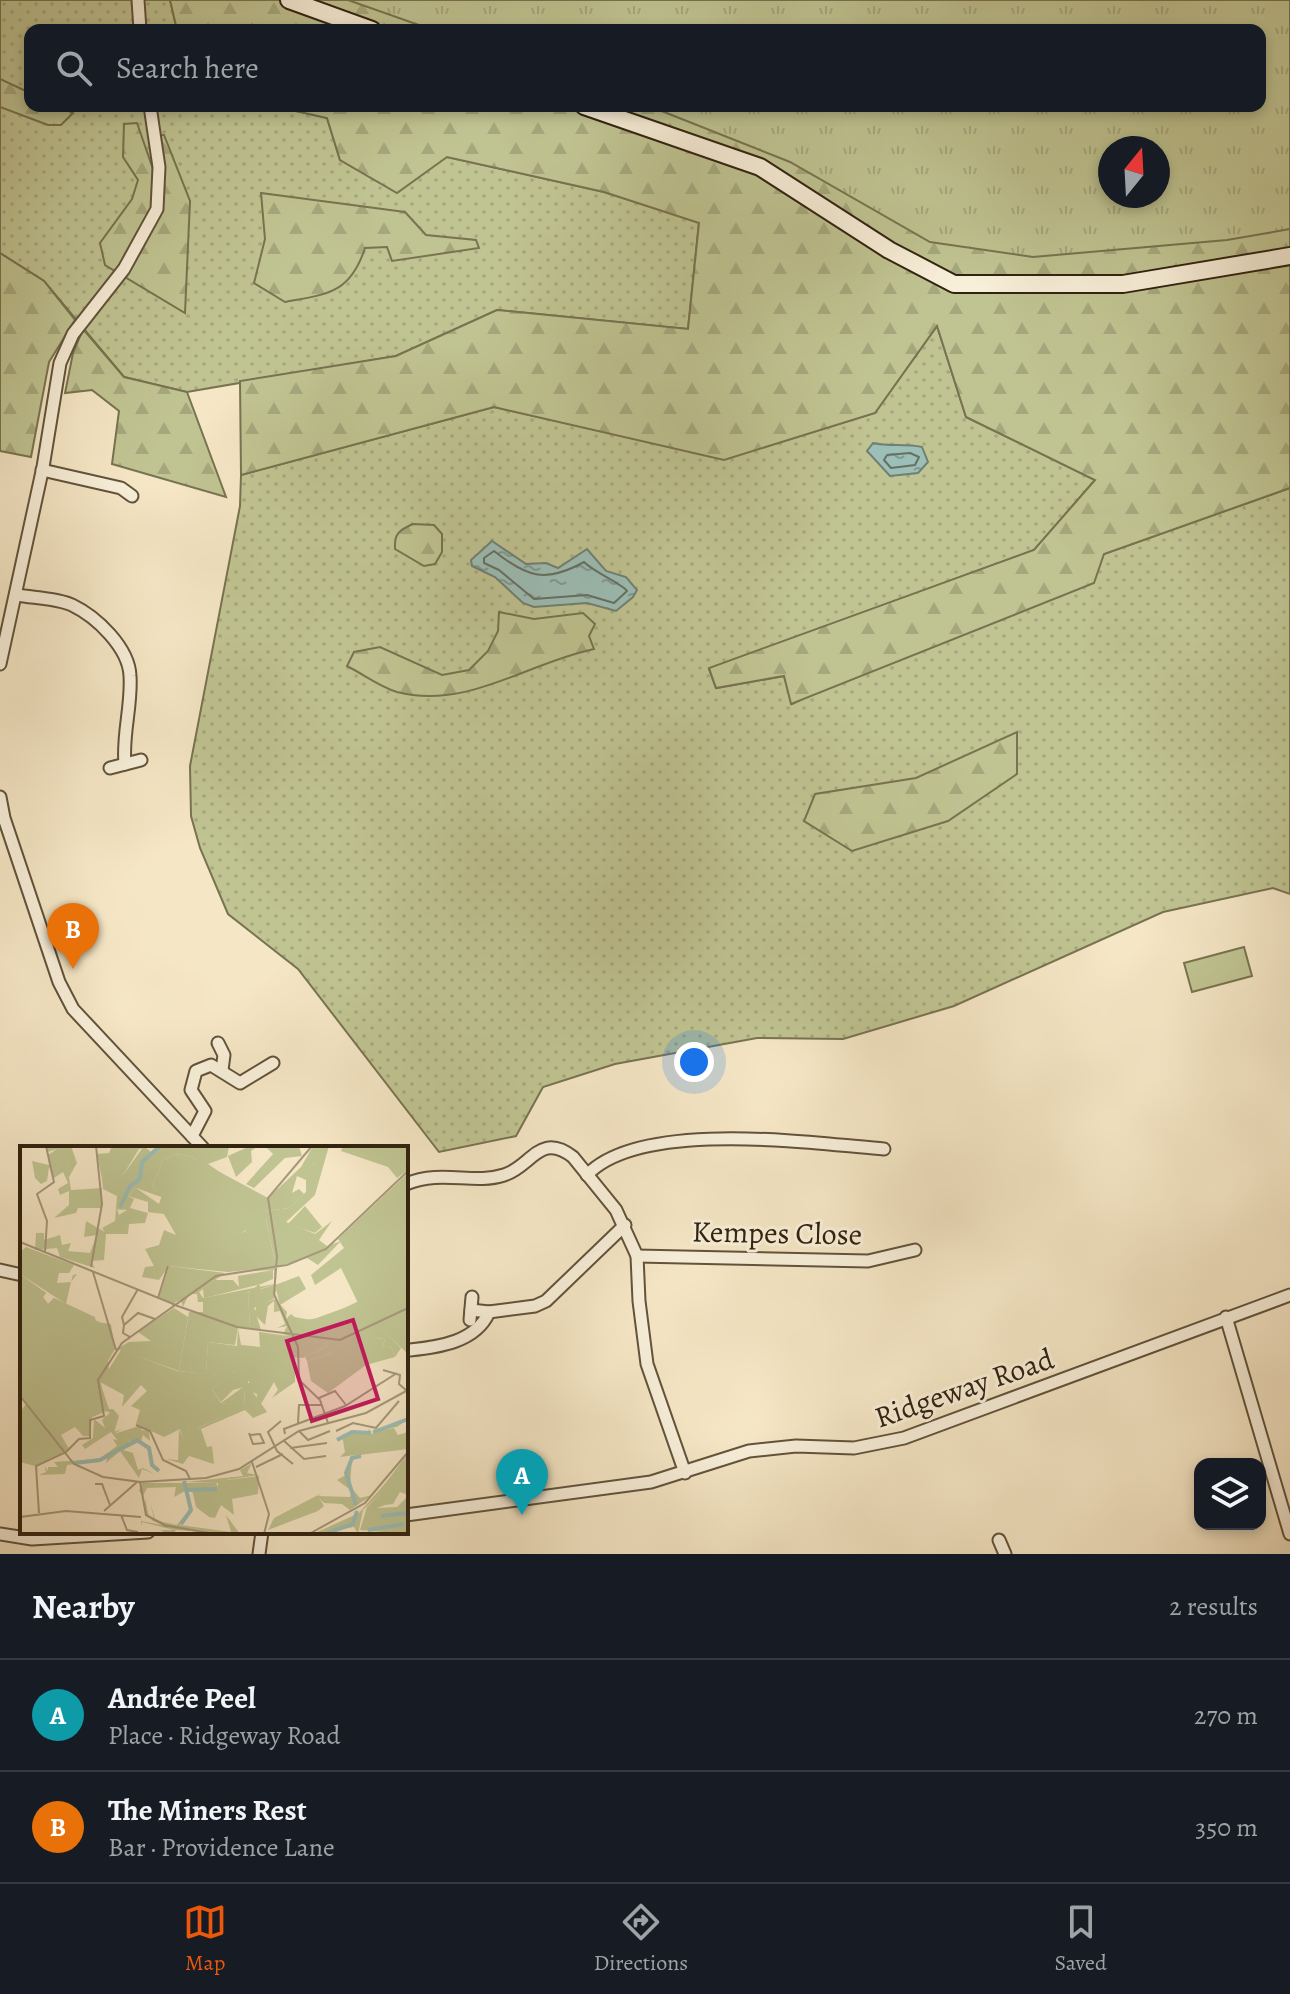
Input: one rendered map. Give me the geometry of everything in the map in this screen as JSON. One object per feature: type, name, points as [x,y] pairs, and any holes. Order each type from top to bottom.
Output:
[{"type":"main road","points":[[289,0],[355,24]]},
{"type":"main road","points":[[601,112],[760,167],[889,250],[954,284],[1123,284],[1290,256]]},
{"type":"street","points":[[138,0],[140,24]]},
{"type":"street","points":[[0,664],[42,470],[60,363],[73,334],[124,269],[157,209],[159,167],[151,112]]},
{"type":"street","points":[[42,470],[121,488],[132,496]]},
{"type":"street","points":[[17,595],[72,605],[90,617],[122,651],[130,678],[125,764]]},
{"type":"street","points":[[110,768],[141,760]]},
{"type":"street","points":[[0,797],[4,818],[59,982],[73,1009],[201,1146]]},
{"type":"street","points":[[218,1043],[224,1055],[222,1070]]},
{"type":"street","points":[[248,1060],[256,1073]]},
{"type":"street","points":[[192,1136],[205,1111],[191,1090],[193,1075],[205,1066],[222,1070],[240,1083],[273,1063]]},
{"type":"street","points":[[587,1175],[611,1156],[637,1147],[753,1137],[884,1149]]},
{"type":"street","points":[[408,1183],[433,1175],[503,1176],[540,1150],[566,1151],[625,1225],[637,1256],[647,1364],[685,1473]]},
{"type":"street","points":[[472,1297],[471,1315],[535,1306],[546,1301],[625,1225]]},
{"type":"street","name":"Kempes Close","points":[[637,1256],[868,1261],[915,1250]]},
{"type":"street","points":[[0,1270],[20,1275]]},
{"type":"street","name":"Ridgeway Road","points":[[408,1515],[651,1482],[749,1451],[796,1446],[854,1448],[904,1438],[1290,1295]]},
{"type":"street","points":[[410,1350],[429,1354],[476,1331],[489,1312]]},
{"type":"street","points":[[1226,1317],[1275,1472],[1290,1534]]},
{"type":"street","points":[[0,1534],[32,1539],[115,1534]]},
{"type":"street","points":[[259,1554],[262,1534]]},
{"type":"street","points":[[999,1540],[1005,1554]]},
{"type":"green space","points":[[0,0],[170,0],[176,24],[24,24],[24,112],[300,112],[327,118],[340,160],[447,157],[604,192],[699,222],[688,329],[497,310],[396,356],[187,392],[124,377],[44,281],[0,253]]},
{"type":"green space","points":[[170,0],[1290,0],[1290,488],[1104,554],[1094,583],[791,704],[784,676],[716,688],[709,668],[1034,550],[1095,480],[966,417],[937,326],[875,413],[724,460],[494,407],[241,475],[240,381],[396,356],[497,310],[688,329],[699,223],[604,192],[447,157],[397,193],[340,160],[327,118],[300,112],[1266,112],[1266,24],[176,24]]},
{"type":"green space","points":[[348,0],[1290,0],[1290,229],[1227,240],[1033,257],[930,242],[790,162],[664,112],[1266,112],[1266,24],[416,24]]},
{"type":"green space","points":[[0,79],[24,90],[24,112],[73,113],[61,125],[48,125],[0,107]]},
{"type":"green space","points":[[137,123],[153,169],[159,135],[164,135],[190,201],[185,313],[105,265],[100,243],[132,199],[138,180],[123,157],[124,124]]},
{"type":"green space","points":[[261,193],[405,212],[426,235],[476,240],[479,248],[392,261],[387,247],[365,248],[352,275],[344,283],[325,294],[285,302],[254,283],[265,239]]},
{"type":"green space","points":[[0,253],[44,281],[75,320],[49,362],[31,457],[0,451]]},
{"type":"green space","points":[[937,326],[966,417],[1095,480],[1034,550],[709,669],[716,688],[784,676],[792,704],[1104,554],[1290,488],[1290,894],[1273,888],[1163,912],[954,1006],[843,1039],[757,1038],[615,1064],[543,1087],[516,1136],[439,1152],[298,969],[228,914],[200,848],[191,816],[190,766],[240,506],[241,475],[494,407],[724,459],[875,413]]},
{"type":"green space","points":[[83,329],[124,377],[187,392],[226,497],[112,464],[119,411],[92,390],[65,393],[73,353]]},
{"type":"green space","points":[[413,524],[434,525],[442,534],[442,552],[435,564],[424,566],[395,549],[398,533]]},
{"type":"green space","points":[[499,612],[534,619],[583,613],[595,624],[589,636],[594,649],[472,690],[448,695],[423,696],[397,692],[347,666],[354,652],[380,647],[442,675],[469,670],[488,651],[498,631]]},
{"type":"green space","points":[[1017,732],[1017,774],[948,821],[852,851],[804,821],[815,794],[916,778]]},
{"type":"green space","points":[[1244,947],[1252,976],[1192,992],[1184,963]]},
{"type":"water","points":[[873,443],[922,447],[928,462],[918,473],[890,476],[867,451]]},
{"type":"water","points":[[492,541],[526,564],[546,563],[558,568],[587,549],[606,571],[626,577],[637,590],[616,611],[587,603],[534,607],[523,603],[495,577],[472,566],[471,560]]},
{"type":"place","name":"The Miners Rest","points":[[73,969]]},
{"type":"place","name":"Andrée Peel","points":[[522,1515]]}]
